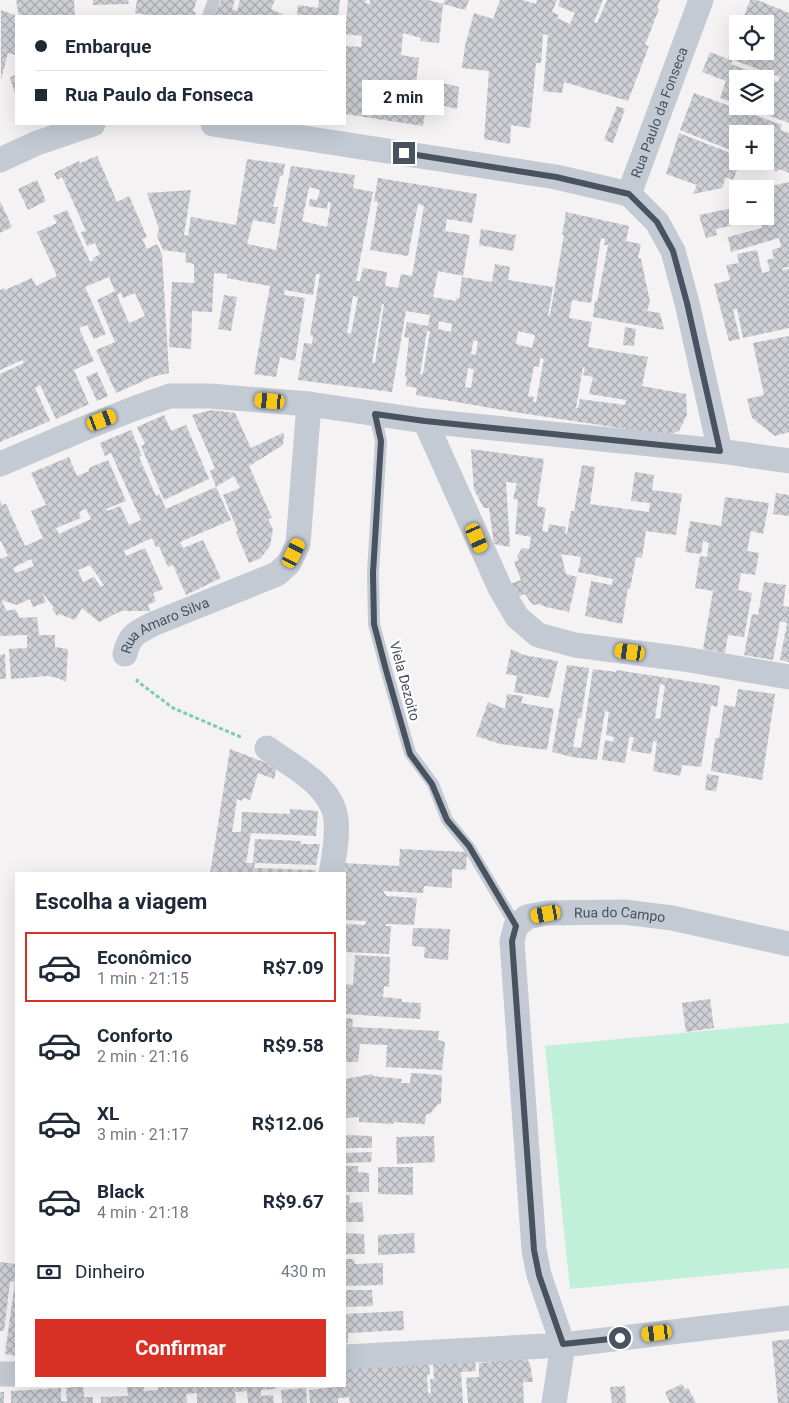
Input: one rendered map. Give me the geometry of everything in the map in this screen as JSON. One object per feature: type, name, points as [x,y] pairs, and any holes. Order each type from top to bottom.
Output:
[{"type":"street","name":"Rua Paulo da Fonseca","points":[[219,125],[556,177],[629,194],[701,0]]},
{"type":"street","points":[[0,160],[38,143],[90,125]]},
{"type":"street","points":[[629,194],[657,222],[673,251],[687,303],[720,451]]},
{"type":"street","points":[[0,464],[85,428],[170,396],[210,396],[309,404],[425,421],[720,451],[789,461]]},
{"type":"street","name":"Rua Amaro Silva","points":[[125,654],[128,640],[138,632],[153,624],[278,574],[289,563],[298,544],[309,404]]},
{"type":"street","points":[[425,421],[500,588],[517,618],[538,635],[575,644],[684,659],[789,677]]},
{"type":"street","points":[[267,748],[317,784],[330,801],[336,818],[336,843],[331,872]]},
{"type":"street","name":"Rua do Campo","points":[[516,926],[527,917],[546,914],[624,912],[672,918],[789,944]]},
{"type":"street","points":[[516,926],[512,941],[534,1250],[539,1275],[563,1344],[554,1403]]},
{"type":"street","points":[[346,1357],[563,1344],[789,1318]]},
{"type":"street","points":[[0,1374],[15,1374]]},
{"type":"lane","points":[[208,15],[214,0]]},
{"type":"lane","name":"Viela Dezoito","points":[[375,414],[381,441],[373,573],[374,624],[386,670],[410,754],[432,784],[447,820],[469,846],[516,926]]},
{"type":"path","name":"Rua Amaro Silva","points":[[125,654],[142,671],[137,681],[174,708],[267,748]]},
{"type":"green space","points":[[789,1023],[789,1268],[570,1289],[545,1046]]},
{"type":"building","points":[[16,0],[74,0],[75,15],[19,15]]},
{"type":"building","points":[[93,0],[128,0],[129,4],[93,5]]},
{"type":"building","points":[[137,0],[197,0],[193,11],[196,12],[195,15],[148,15],[135,13]]},
{"type":"building","points":[[221,0],[235,0],[232,9],[237,11],[240,0],[275,0],[271,9],[284,15],[214,15]]},
{"type":"building","points":[[319,0],[340,0],[338,15],[297,15],[298,5],[318,8]]},
{"type":"building","points":[[348,0],[366,0],[365,3],[370,4],[370,0],[428,0],[443,4],[439,43],[420,41],[421,38],[403,33],[401,55],[419,58],[415,92],[428,93],[423,126],[346,114],[346,46],[361,47],[362,36],[346,34]]},
{"type":"building","points":[[445,0],[469,0],[465,10],[443,4]]},
{"type":"building","points":[[500,0],[523,0],[536,4],[537,0],[557,0],[552,12],[559,15],[557,18],[570,24],[575,13],[558,6],[560,0],[603,0],[594,22],[597,23],[607,0],[660,0],[657,8],[659,9],[645,45],[649,46],[628,101],[564,82],[562,93],[543,91],[548,35],[543,34],[541,63],[536,63],[530,128],[511,125],[510,144],[484,139],[489,71],[462,68],[465,46],[474,13],[493,19]]},
{"type":"building","points":[[750,0],[757,0],[789,13],[789,123],[767,115],[774,115],[774,80],[778,82],[780,77],[774,75],[774,70],[761,70],[733,60],[774,60],[774,15],[744,15]]},
{"type":"building","points":[[1,10],[15,15],[15,55],[8,53],[1,80]]},
{"type":"building","points":[[710,52],[733,61],[731,64],[747,70],[729,70],[729,101],[720,98],[726,81],[702,72]]},
{"type":"building","points":[[15,75],[15,94],[10,77]]},
{"type":"building","points":[[435,81],[459,87],[457,109],[433,103]]},
{"type":"building","points":[[694,93],[729,106],[729,115],[754,115],[782,125],[780,130],[789,133],[789,173],[779,169],[777,172],[772,170],[774,170],[774,125],[729,125],[729,149],[680,130]]},
{"type":"building","points":[[617,106],[625,109],[613,143],[604,140]]},
{"type":"building","points":[[679,133],[729,152],[729,170],[737,170],[733,180],[726,177],[722,188],[693,194],[697,185],[666,174]]},
{"type":"building","points":[[97,156],[117,202],[129,196],[147,237],[142,239],[147,249],[157,244],[162,254],[169,373],[152,377],[116,393],[96,350],[115,342],[97,300],[115,291],[109,277],[85,287],[106,334],[94,339],[87,325],[79,328],[94,361],[74,370],[89,404],[56,419],[40,385],[35,388],[50,421],[0,442],[0,374],[24,363],[22,360],[0,370],[0,290],[4,288],[5,290],[32,278],[36,286],[57,276],[37,232],[57,223],[53,216],[67,210],[90,262],[100,254],[95,243],[87,246],[81,232],[86,231],[62,177],[57,180],[54,173],[79,161],[80,163]],"holes":[[[121,292],[123,298],[135,293],[145,316],[129,323],[117,295]]]},
{"type":"building","points":[[247,159],[285,164],[283,176],[280,176],[273,207],[278,207],[275,224],[253,220],[247,244],[276,250],[291,166],[355,175],[353,188],[373,192],[356,281],[360,281],[363,268],[387,272],[385,286],[398,288],[401,274],[412,276],[424,206],[418,204],[408,256],[370,250],[378,202],[374,201],[378,178],[477,194],[472,223],[447,219],[445,231],[470,235],[463,276],[438,271],[433,297],[456,301],[456,298],[459,299],[462,277],[492,282],[495,264],[510,267],[508,280],[553,287],[548,315],[550,315],[564,235],[562,235],[566,212],[629,226],[626,241],[641,244],[638,258],[641,259],[650,302],[647,311],[660,313],[664,330],[593,317],[608,245],[604,245],[605,239],[601,238],[591,303],[572,300],[569,318],[592,322],[588,347],[648,357],[642,386],[686,394],[687,415],[679,431],[666,435],[416,395],[417,388],[406,386],[407,376],[405,377],[409,338],[404,337],[407,322],[428,326],[430,315],[406,311],[392,392],[298,380],[304,343],[312,344],[313,336],[310,335],[320,274],[316,274],[313,295],[285,290],[284,295],[305,298],[295,361],[280,357],[276,377],[254,374],[270,286],[227,278],[227,274],[214,273],[212,312],[192,311],[191,349],[169,347],[172,282],[194,283],[194,264],[185,262],[186,253],[163,250],[157,236],[159,229],[147,193],[191,190],[184,235],[188,236],[191,217],[236,225]],"holes":[[[309,187],[320,190],[317,200],[310,199],[309,206],[327,209],[328,202],[331,203],[327,227],[302,221]],[[353,296],[358,297],[351,334],[347,333]],[[382,304],[384,304],[375,363],[372,363]],[[439,321],[452,324],[451,332],[438,329]],[[427,331],[430,331],[423,374],[420,374]],[[518,331],[535,335],[532,348],[516,344]],[[473,341],[478,341],[476,355],[471,354]],[[540,358],[544,359],[536,402],[533,402],[534,397],[528,396],[534,366],[539,367]],[[583,367],[585,367],[583,375],[593,377],[589,394],[626,400],[625,405],[580,399],[578,408],[576,408]],[[468,368],[474,369],[471,388],[465,387]]]},
{"type":"building","points":[[37,180],[46,201],[28,210],[18,189]]},
{"type":"building","points":[[789,182],[789,267],[782,268],[783,270],[789,269],[789,328],[743,338],[737,309],[733,310],[740,339],[729,341],[714,284],[730,280],[726,265],[739,263],[737,254],[757,250],[762,273],[770,271],[767,260],[774,258],[772,250],[781,247],[779,238],[731,252],[728,237],[762,228],[761,225],[774,225],[774,186]]},
{"type":"building","points":[[0,201],[12,227],[0,233]]},
{"type":"building","points":[[729,209],[729,225],[734,225],[716,229],[717,235],[706,238],[699,215]]},
{"type":"building","points":[[481,229],[516,235],[513,251],[479,245]]},
{"type":"building","points":[[224,295],[237,297],[231,331],[218,329]]},
{"type":"building","points":[[625,327],[636,329],[634,346],[623,345]]},
{"type":"building","points":[[789,336],[789,432],[775,436],[752,418],[747,399],[764,395],[753,343]]},
{"type":"building","points":[[97,372],[108,396],[97,401],[86,377]]},
{"type":"building","points":[[212,410],[235,413],[251,448],[283,433],[284,435],[283,445],[249,466],[272,518],[268,519],[273,529],[270,546],[261,558],[249,563],[223,495],[240,488],[234,476],[216,487],[210,471],[215,468],[192,415]]},
{"type":"building","points":[[164,415],[171,431],[186,425],[209,479],[164,500],[141,446],[145,444],[137,427]]},
{"type":"building","points":[[131,430],[142,456],[139,457],[156,496],[159,494],[166,509],[216,487],[231,520],[180,542],[183,548],[203,540],[221,578],[186,595],[173,565],[168,567],[159,546],[156,547],[152,538],[124,551],[126,556],[145,548],[163,589],[153,593],[156,601],[148,605],[150,611],[121,611],[99,622],[82,608],[75,620],[59,614],[57,616],[52,609],[54,608],[42,592],[46,602],[33,607],[30,599],[17,605],[1,600],[7,611],[15,609],[20,618],[37,617],[39,635],[55,635],[55,647],[68,649],[66,682],[47,676],[11,679],[9,649],[27,648],[27,635],[0,636],[0,559],[8,556],[0,541],[0,500],[2,505],[6,504],[25,546],[43,538],[31,511],[46,505],[31,473],[69,457],[77,476],[89,471],[89,468],[108,460],[126,501],[106,509],[107,511],[120,506],[129,525],[141,520],[111,453],[105,456],[100,443]],"holes":[[[86,509],[91,519],[59,534],[56,528],[81,518],[79,512]],[[31,559],[34,566],[16,573],[13,568]],[[90,565],[104,585],[101,587],[94,577],[83,582],[78,570]]]},
{"type":"building","points":[[471,449],[544,459],[537,506],[546,508],[542,531],[548,532],[549,524],[566,527],[565,534],[567,534],[571,511],[574,511],[582,465],[595,467],[590,504],[649,512],[650,503],[631,501],[635,472],[654,475],[652,490],[682,494],[676,535],[646,531],[642,558],[636,557],[630,589],[628,588],[622,624],[585,616],[591,581],[612,585],[613,579],[578,572],[581,557],[561,554],[566,574],[577,577],[569,612],[539,604],[534,605],[525,594],[516,598],[510,584],[521,580],[514,562],[519,560],[517,556],[522,548],[529,549],[531,537],[515,534],[518,500],[513,499],[517,483],[506,482],[510,547],[494,544],[489,508],[484,508],[474,490]]},
{"type":"building","points":[[776,493],[789,495],[789,516],[773,514]]},
{"type":"building","points":[[725,497],[769,503],[763,534],[751,531],[747,551],[759,553],[755,575],[741,573],[738,590],[752,593],[744,637],[728,635],[725,653],[703,649],[713,591],[695,588],[700,556],[707,557],[709,543],[703,541],[701,554],[685,552],[690,521],[721,526]]},
{"type":"building","points":[[764,582],[786,585],[783,606],[789,607],[789,662],[780,660],[787,623],[780,621],[773,660],[744,655],[752,614],[758,615]]},
{"type":"building","points":[[511,649],[524,655],[558,661],[549,698],[514,692],[517,676],[506,674]]},
{"type":"building","points":[[5,654],[6,679],[0,679],[0,655]]},
{"type":"building","points":[[567,665],[589,668],[581,718],[578,718],[573,747],[581,748],[593,669],[616,672],[616,670],[720,686],[717,707],[711,705],[701,767],[682,765],[680,776],[653,771],[657,742],[653,741],[651,754],[631,751],[634,737],[629,737],[625,763],[602,760],[605,740],[613,742],[614,737],[606,735],[609,712],[605,711],[597,760],[552,752]],"holes":[[[660,684],[665,685],[660,719],[655,718]]]},
{"type":"building","points":[[738,689],[775,694],[762,780],[711,771],[715,738],[719,738],[724,705],[735,707]]},
{"type":"building","points":[[507,694],[523,696],[521,703],[554,709],[547,750],[500,744],[476,736],[488,702],[505,709]]},
{"type":"building","points":[[230,749],[277,767],[274,779],[258,773],[250,800],[243,798],[242,801],[237,799],[232,832],[241,832],[242,812],[290,814],[290,809],[318,811],[316,836],[251,833],[246,863],[253,863],[255,839],[301,841],[301,844],[320,844],[316,865],[255,863],[254,868],[316,870],[316,872],[210,872]]},
{"type":"building","points":[[707,774],[719,776],[716,791],[705,790]]},
{"type":"building","points":[[400,849],[467,852],[466,870],[452,869],[452,888],[424,886],[423,893],[384,891],[386,896],[417,898],[414,925],[386,924],[385,926],[391,926],[389,954],[346,952],[346,924],[365,925],[366,921],[346,920],[346,872],[342,872],[343,863],[399,866]]},
{"type":"building","points":[[413,928],[450,929],[448,960],[424,958],[425,947],[412,946]]},
{"type":"building","points":[[355,955],[390,957],[389,987],[384,986],[383,997],[402,999],[402,1002],[421,1003],[420,1019],[346,1014],[346,984],[353,985]]},
{"type":"building","points":[[710,999],[714,1028],[686,1032],[682,1003]]},
{"type":"building","points":[[346,1018],[353,1019],[352,1027],[439,1031],[438,1040],[445,1042],[442,1070],[386,1067],[387,1045],[360,1044],[358,1062],[346,1062]]},
{"type":"building","points":[[411,1073],[442,1075],[441,1104],[438,1104],[430,1114],[426,1114],[425,1124],[359,1122],[359,1117],[346,1118],[346,1079],[372,1074],[373,1076],[402,1079],[401,1083],[410,1083]]},
{"type":"building","points":[[346,1135],[372,1136],[372,1148],[346,1148]]},
{"type":"building","points":[[434,1136],[435,1162],[397,1164],[396,1137]]},
{"type":"building","points":[[372,1152],[371,1162],[346,1163],[346,1153]]},
{"type":"building","points":[[346,1166],[358,1166],[358,1172],[369,1173],[369,1192],[346,1192]]},
{"type":"building","points":[[378,1167],[413,1167],[413,1195],[378,1194]]},
{"type":"building","points":[[346,1195],[350,1195],[349,1203],[362,1202],[364,1222],[346,1222]]},
{"type":"building","points":[[346,1233],[364,1234],[365,1254],[346,1254]]},
{"type":"building","points":[[414,1233],[415,1253],[378,1255],[378,1235]]},
{"type":"building","points":[[346,1259],[353,1259],[355,1264],[383,1263],[383,1285],[346,1286]]},
{"type":"building","points":[[0,1262],[15,1264],[15,1282],[10,1281],[4,1331],[0,1331]]},
{"type":"building","points":[[15,1282],[15,1356],[5,1354]]},
{"type":"building","points":[[346,1290],[372,1290],[373,1306],[346,1307]]},
{"type":"building","points":[[403,1311],[404,1330],[348,1333],[348,1343],[346,1343],[346,1314]]},
{"type":"building","points":[[789,1339],[789,1403],[778,1403],[772,1341]]},
{"type":"building","points":[[527,1359],[530,1364],[533,1382],[523,1382],[524,1403],[468,1403],[466,1378],[479,1377],[479,1363],[491,1362],[491,1360]]},
{"type":"building","points":[[475,1360],[476,1371],[461,1372],[463,1403],[350,1403],[349,1397],[338,1398],[338,1403],[310,1403],[309,1390],[346,1387],[346,1369],[429,1363],[430,1375],[427,1375],[428,1393],[431,1393],[430,1379],[434,1379],[433,1363]]},
{"type":"building","points":[[682,1384],[685,1389],[688,1388],[696,1403],[670,1403],[665,1392]]},
{"type":"building","points":[[625,1386],[626,1403],[612,1403],[610,1387]]},
{"type":"building","points":[[83,1387],[84,1397],[93,1397],[93,1403],[11,1403],[11,1391],[61,1388],[61,1401],[67,1401],[66,1388]]},
{"type":"building","points":[[127,1387],[144,1387],[144,1391],[158,1390],[158,1387],[276,1387],[276,1389],[261,1390],[261,1396],[273,1395],[274,1403],[248,1403],[247,1391],[235,1392],[236,1403],[197,1403],[197,1393],[186,1394],[187,1403],[101,1403],[101,1397],[128,1396]]},
{"type":"building","points":[[306,1388],[307,1403],[282,1403],[281,1390]]},
{"type":"building","points":[[0,1392],[4,1392],[4,1403],[0,1403]]},
{"type":"route","points":[[404,153],[556,177],[629,194],[657,222],[673,251],[687,303],[720,451],[425,421],[375,414],[381,441],[373,573],[374,624],[386,670],[410,754],[432,784],[447,820],[469,846],[516,926],[512,941],[534,1250],[539,1275],[563,1344],[620,1338]]}]
